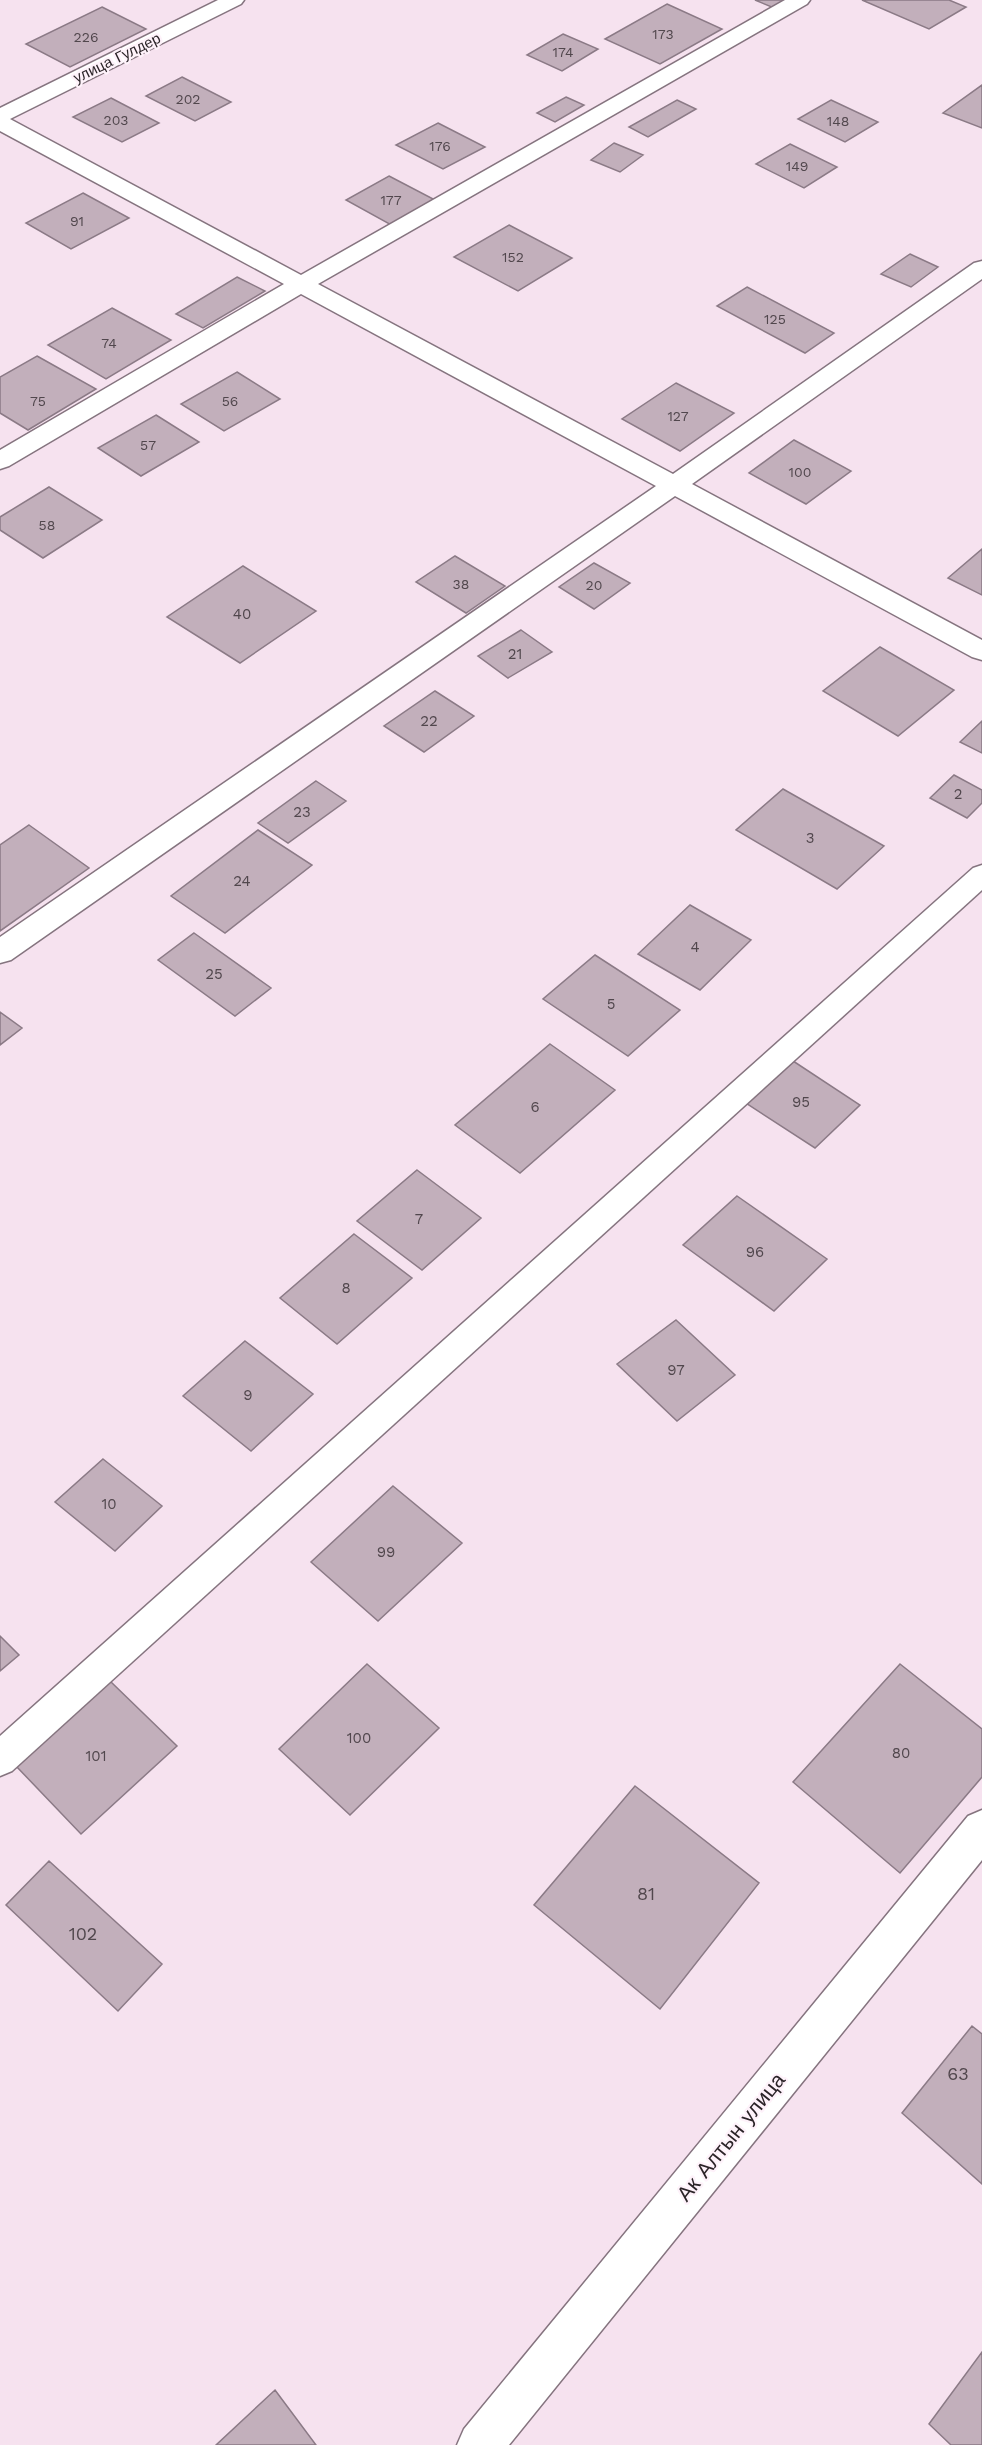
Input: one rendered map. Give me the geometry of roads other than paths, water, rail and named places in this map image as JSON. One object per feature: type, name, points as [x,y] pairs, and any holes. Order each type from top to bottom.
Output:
[{"type":"street","name":"улица Гулдер","points":[[0,116],[234,0]]},
{"type":"street","points":[[0,461],[301,284],[800,0]]},
{"type":"street","points":[[0,122],[982,651]]},
{"type":"street","points":[[0,952],[674,485],[982,268]]},
{"type":"street","name":"Ак Алтын улица","points":[[480,2445],[982,1829]]},
{"type":"lane","points":[[0,1759],[982,875]]}]
